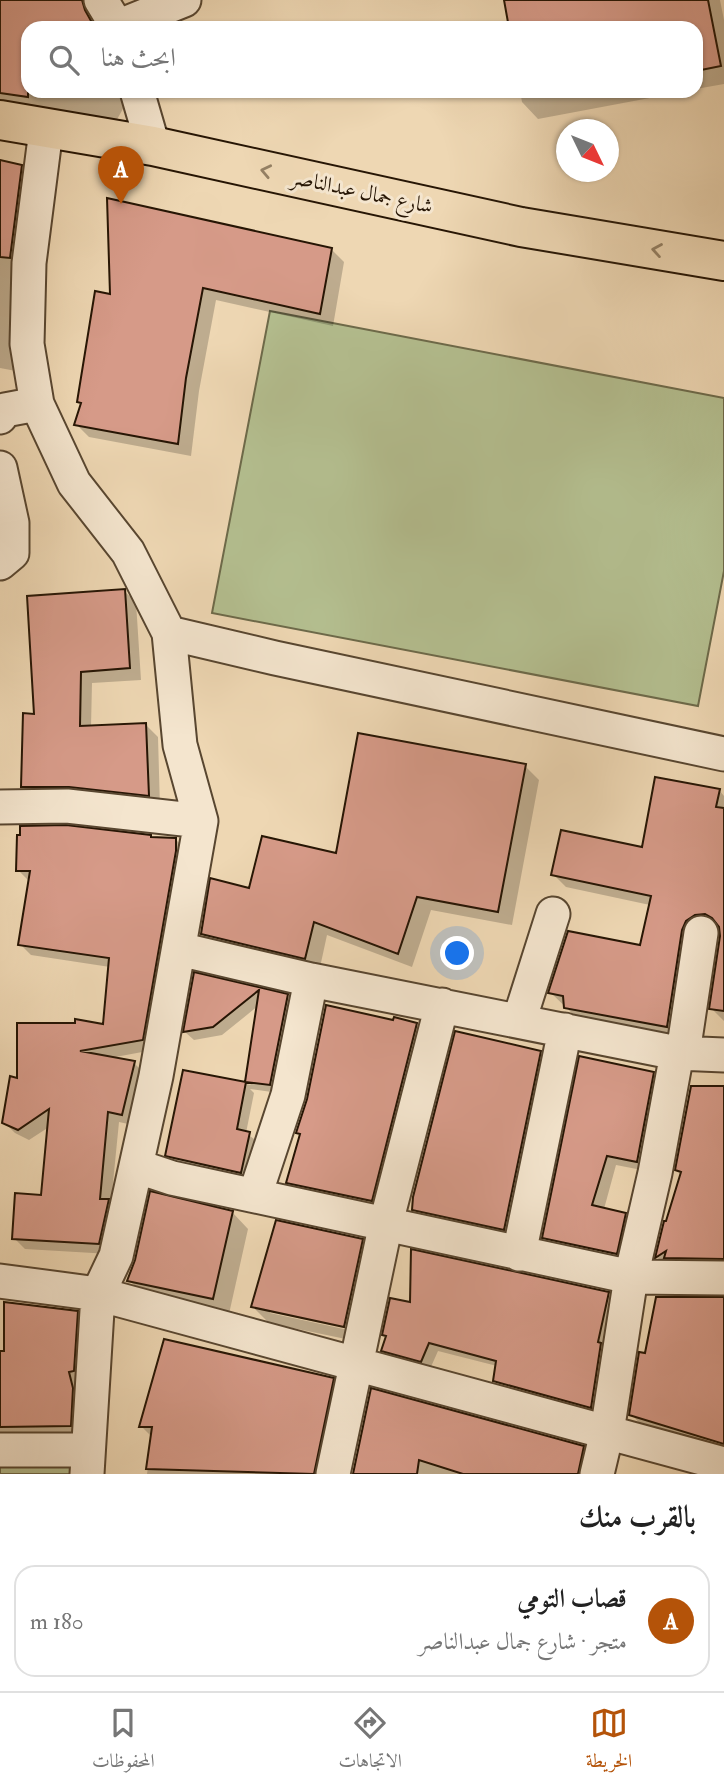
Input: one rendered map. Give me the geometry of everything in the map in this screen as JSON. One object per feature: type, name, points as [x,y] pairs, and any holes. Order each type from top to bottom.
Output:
[{"type":"main road","name":"شارع جمال عبدالناصر","points":[[0,120],[46,130],[153,146],[521,227],[724,261]]},
{"type":"street","points":[[112,18],[184,0]]},
{"type":"street","points":[[139,98],[153,146]]},
{"type":"street","points":[[0,1450],[87,1462],[99,1294],[116,1256],[156,1076],[201,821],[180,745],[169,633],[128,552],[74,483],[37,404],[27,344],[29,263],[46,130]]},
{"type":"street","points":[[0,417],[5,410],[37,404]]},
{"type":"street","points":[[0,468],[12,523],[12,554],[0,564]]},
{"type":"street","points":[[169,633],[724,754]]},
{"type":"street","points":[[0,807],[67,806],[201,821]]},
{"type":"street","points":[[519,1021],[553,914]]},
{"type":"street","points":[[597,1474],[607,1432],[631,1277],[680,1053],[701,933]]},
{"type":"street","points":[[179,949],[311,979],[680,1053],[724,1055]]},
{"type":"street","points":[[255,1195],[288,1095],[311,979]]},
{"type":"street","points":[[333,1474],[386,1223],[442,1005]]},
{"type":"street","points":[[519,1254],[565,1030]]},
{"type":"street","points":[[136,1166],[172,1178],[631,1277],[724,1278]]},
{"type":"street","points":[[0,1282],[99,1294],[724,1464]]},
{"type":"green space","points":[[270,311],[724,398],[724,571],[698,706],[212,613]]},
{"type":"green space","points":[[0,1451],[86,1451],[86,1474],[0,1474]]},
{"type":"building","points":[[0,0],[82,0],[91,21],[21,21],[21,96],[0,93]]},
{"type":"building","points":[[504,0],[708,0],[721,66],[703,70],[703,21],[508,21]]},
{"type":"building","points":[[0,160],[22,165],[10,258],[0,257]]},
{"type":"building","points":[[107,198],[332,248],[320,314],[203,288],[186,378],[178,444],[74,425],[81,403],[77,402],[95,291],[110,294]]},
{"type":"building","points":[[125,589],[130,668],[81,672],[80,726],[146,723],[149,796],[69,787],[21,787],[23,713],[34,714],[27,596]]},
{"type":"building","points":[[358,733],[526,764],[498,912],[417,897],[398,954],[314,922],[305,959],[201,934],[210,878],[249,888],[262,836],[336,853]]},
{"type":"building","points":[[655,777],[720,789],[716,807],[724,808],[724,1011],[709,1009],[719,927],[705,914],[695,915],[686,921],[682,930],[667,1027],[564,1008],[563,996],[548,993],[568,931],[640,945],[651,896],[551,875],[561,830],[642,847]]},
{"type":"building","points":[[66,825],[176,838],[143,1040],[80,1051],[135,1061],[122,1115],[108,1112],[100,1199],[109,1199],[99,1244],[12,1239],[15,1193],[41,1195],[49,1109],[18,1130],[2,1123],[10,1076],[17,1078],[17,1023],[75,1023],[75,1019],[103,1024],[109,958],[18,945],[30,871],[16,871],[17,835],[20,835],[20,826]]},
{"type":"building","points":[[194,972],[288,994],[270,1085],[245,1082],[259,990],[213,1027],[183,1032]]},
{"type":"building","points":[[326,1005],[417,1023],[372,1201],[286,1183],[300,1134],[296,1133],[307,1099]]},
{"type":"building","points":[[455,1031],[541,1051],[504,1230],[412,1210]]},
{"type":"building","points":[[579,1056],[654,1072],[637,1162],[607,1156],[592,1205],[626,1213],[617,1254],[542,1238]]},
{"type":"building","points":[[183,1070],[246,1082],[237,1129],[250,1132],[241,1173],[165,1156]]},
{"type":"building","points":[[691,1086],[724,1086],[724,1259],[664,1258],[666,1251],[655,1258],[681,1172],[675,1170]]},
{"type":"building","points":[[150,1191],[233,1211],[213,1299],[127,1281],[135,1260]]},
{"type":"building","points":[[276,1220],[363,1239],[344,1327],[251,1307]]},
{"type":"building","points":[[411,1249],[609,1292],[598,1342],[601,1343],[591,1408],[493,1381],[496,1361],[429,1343],[421,1362],[381,1351],[386,1336],[382,1335],[390,1298],[410,1302]]},
{"type":"building","points":[[656,1297],[724,1297],[724,1444],[629,1415],[639,1352],[645,1353]]},
{"type":"building","points":[[4,1302],[78,1311],[74,1371],[69,1372],[73,1388],[71,1426],[0,1427],[0,1351],[4,1351]]},
{"type":"building","points":[[164,1339],[334,1378],[314,1474],[146,1469],[152,1427],[139,1427]]},
{"type":"building","points":[[371,1388],[584,1446],[578,1474],[463,1474],[419,1460],[417,1474],[353,1474]]},
{"type":"place","name":"قصاب التومي","points":[[121,204]]}]
